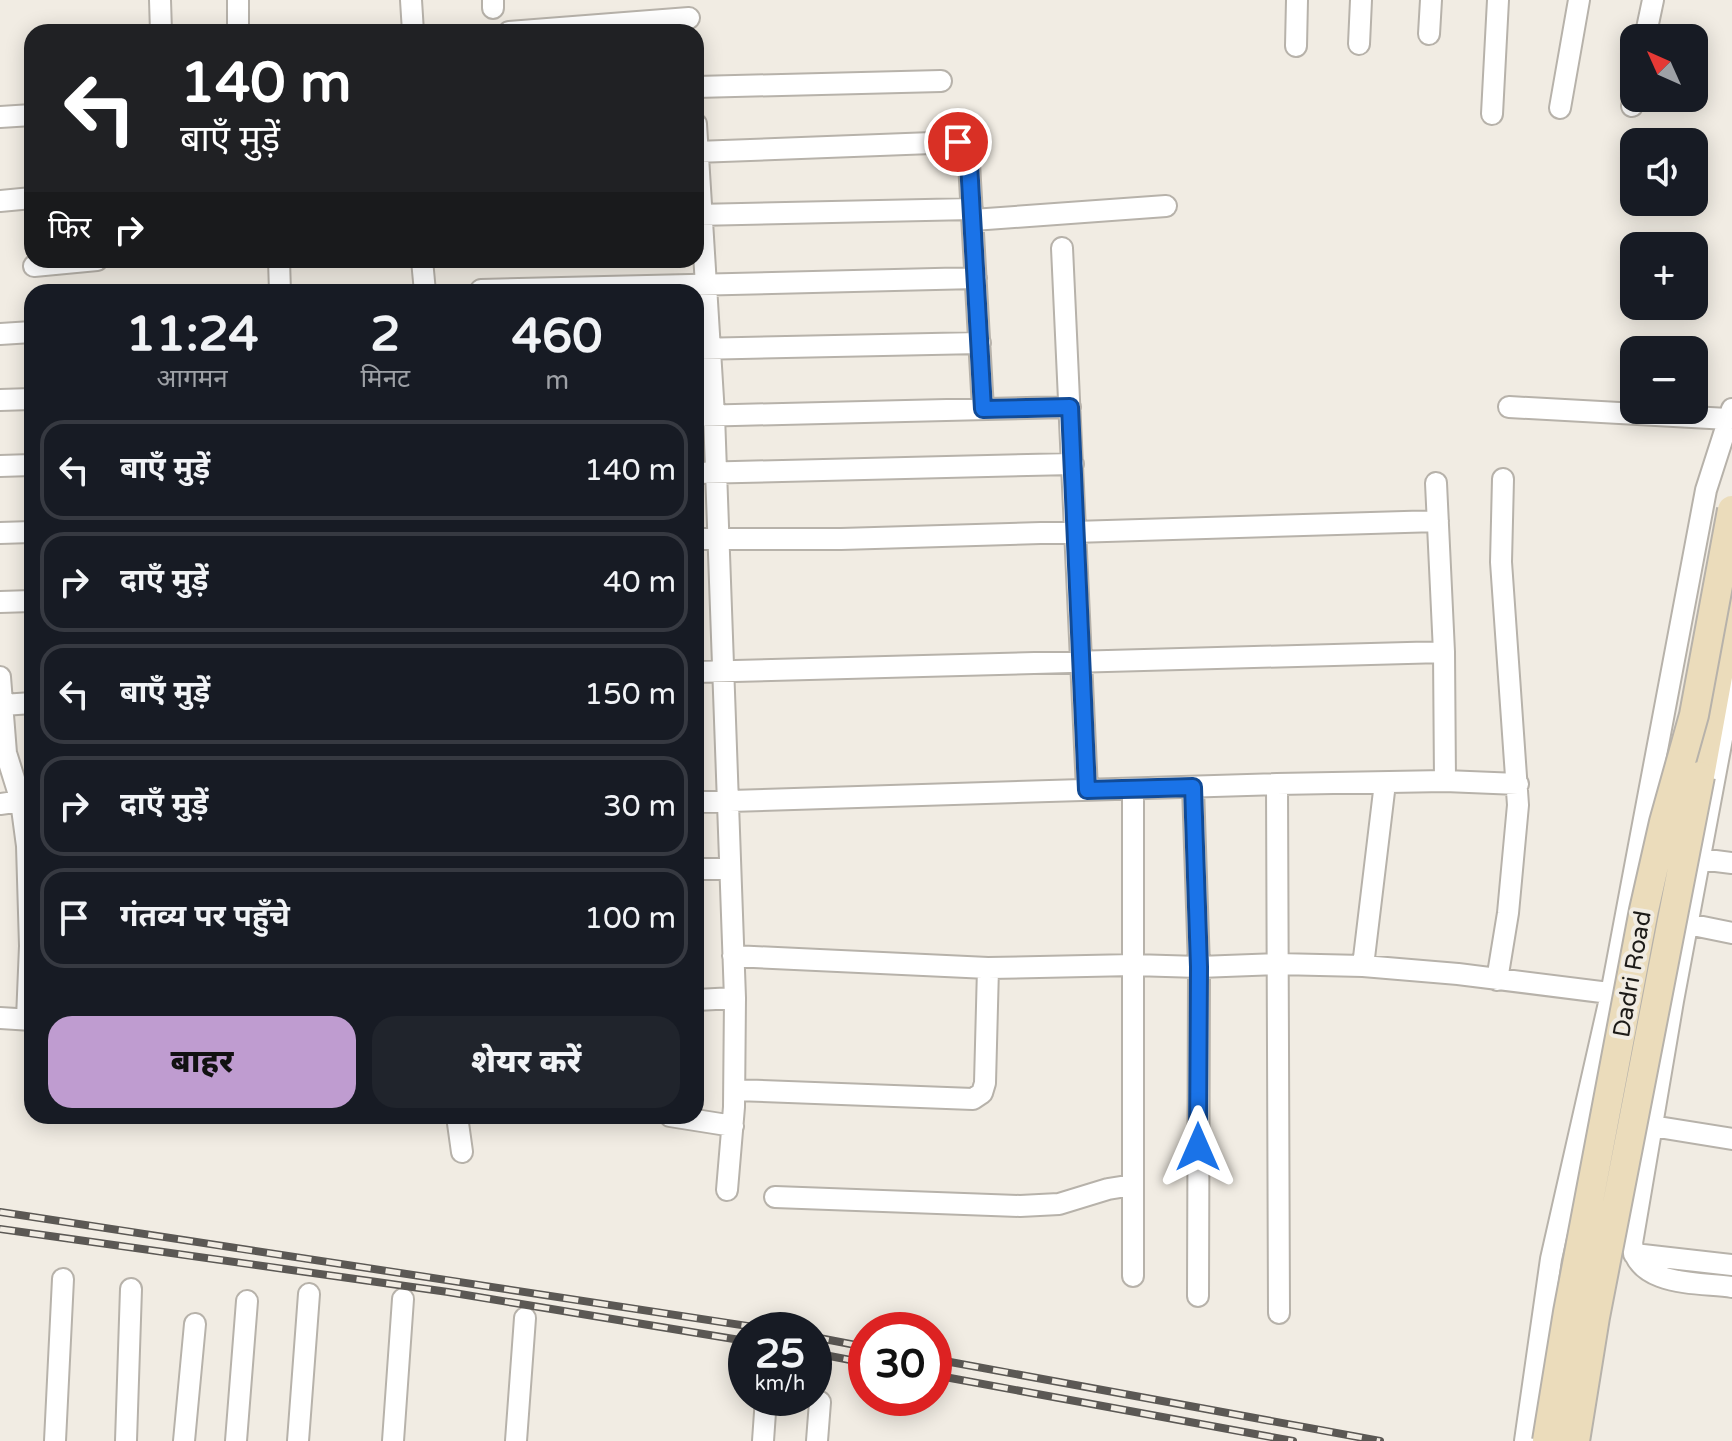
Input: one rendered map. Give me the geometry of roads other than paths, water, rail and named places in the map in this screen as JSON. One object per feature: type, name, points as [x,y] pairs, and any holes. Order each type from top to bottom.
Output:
[{"type":"street","points":[[160,0],[161,24]]},
{"type":"street","points":[[238,0],[238,24]]},
{"type":"street","points":[[411,0],[412,24]]},
{"type":"street","points":[[1296,46],[1297,0]]},
{"type":"street","points":[[1359,44],[1361,0]]},
{"type":"street","points":[[1429,34],[1431,0]]},
{"type":"street","points":[[1492,114],[1498,0]]},
{"type":"street","points":[[1560,108],[1579,0]]},
{"type":"street","points":[[1648,24],[1653,0]]},
{"type":"street","points":[[605,24],[689,17]]},
{"type":"street","points":[[704,87],[941,81]]},
{"type":"street","points":[[0,117],[24,116]]},
{"type":"street","points":[[704,152],[958,142],[968,152],[983,409]]},
{"type":"street","points":[[0,201],[24,199]]},
{"type":"street","points":[[704,215],[972,214],[1166,206]]},
{"type":"street","points":[[1062,248],[1087,790]]},
{"type":"street","points":[[704,255],[707,285],[704,333]]},
{"type":"street","points":[[704,285],[976,278]]},
{"type":"street","points":[[0,334],[24,332]]},
{"type":"street","points":[[704,349],[980,343]]},
{"type":"street","points":[[704,382],[705,472],[718,539],[735,998],[735,1090],[727,1190]]},
{"type":"street","points":[[0,400],[24,399]]},
{"type":"street","points":[[705,416],[1070,407]]},
{"type":"street","points":[[1509,407],[1730,414],[1706,490],[1611,994],[1551,1259],[1525,1441]]},
{"type":"street","points":[[705,472],[1073,464]]},
{"type":"street","points":[[0,466],[24,465]]},
{"type":"street","points":[[1497,980],[1508,913],[1518,784],[1501,562],[1503,479]]},
{"type":"street","points":[[1436,483],[1444,652],[1445,781]]},
{"type":"street","name":"Dadri Road","points":[[1547,1441],[1568,1312],[1644,910],[1664,822],[1694,715],[1732,510]]},
{"type":"street","points":[[704,539],[841,539],[1438,521]]},
{"type":"street","points":[[0,533],[24,532]]},
{"type":"street","name":"Dadri Road","points":[[1575,1441],[1598,1302],[1732,599]]},
{"type":"street","points":[[0,602],[24,601]]},
{"type":"street","points":[[704,672],[1444,652]]},
{"type":"street","points":[[0,677],[10,803],[24,838]]},
{"type":"street","points":[[1732,685],[1632,1243],[1634,1254],[1644,1268],[1656,1276],[1732,1287]]},
{"type":"street","points":[[3,705],[24,704]]},
{"type":"street","points":[[704,802],[1277,784],[1445,781],[1518,784]]},
{"type":"street","points":[[1363,966],[1385,783]]},
{"type":"street","points":[[1277,784],[1279,1313]]},
{"type":"street","points":[[1193,787],[1199,967],[1198,1296]]},
{"type":"street","points":[[1133,789],[1133,1276]]},
{"type":"street","points":[[1700,859],[1732,863]]},
{"type":"street","points":[[704,869],[730,869]]},
{"type":"street","points":[[1688,924],[1732,933]]},
{"type":"street","points":[[733,956],[988,968],[1277,964],[1363,966],[1458,974],[1673,1001]]},
{"type":"street","points":[[735,1090],[973,1099],[982,1093],[985,1083],[988,968]]},
{"type":"street","points":[[704,1000],[735,998]]},
{"type":"street","points":[[0,1018],[24,1020]]},
{"type":"street","points":[[704,1121],[733,1126]]},
{"type":"street","points":[[458,1124],[462,1152]]},
{"type":"street","points":[[1652,1126],[1732,1139]]},
{"type":"street","points":[[775,1197],[1020,1206],[1059,1204],[1133,1185]]},
{"type":"street","points":[[1634,1254],[1732,1265]]},
{"type":"street","points":[[55,1441],[63,1279]]},
{"type":"street","points":[[126,1441],[131,1289]]},
{"type":"street","points":[[298,1441],[309,1294]]},
{"type":"street","points":[[393,1441],[403,1299]]},
{"type":"street","points":[[236,1441],[247,1301]]},
{"type":"street","points":[[516,1441],[525,1318]]},
{"type":"street","points":[[184,1441],[195,1324]]},
{"type":"street","points":[[763,1441],[765,1416]]},
{"type":"street","points":[[817,1441],[819,1416]]},
{"type":"railway","points":[[0,1212],[728,1323]]},
{"type":"railway","points":[[0,1229],[448,1292],[728,1338]]},
{"type":"railway","points":[[832,1340],[848,1344]]},
{"type":"railway","points":[[832,1356],[848,1360]]},
{"type":"railway","points":[[952,1362],[1380,1441]]},
{"type":"railway","points":[[952,1378],[1293,1441]]}]
